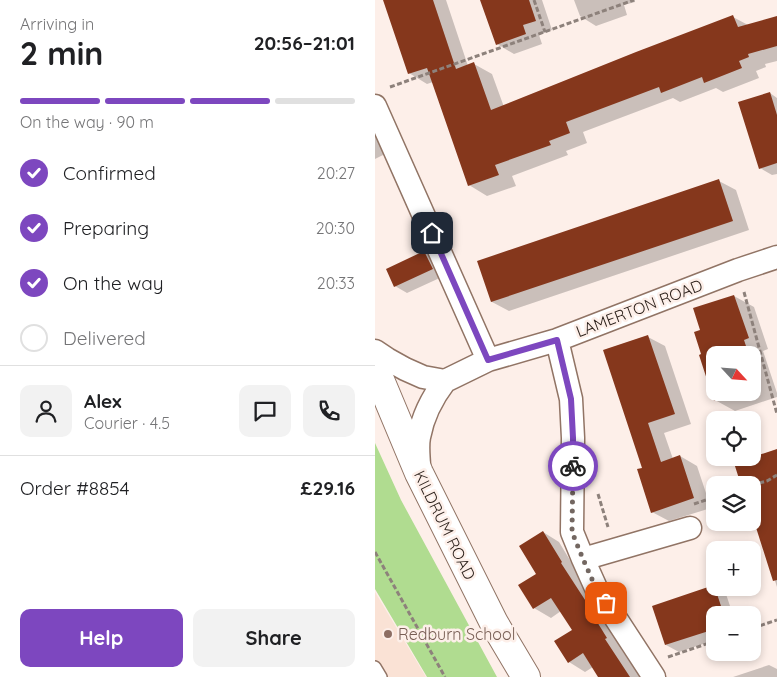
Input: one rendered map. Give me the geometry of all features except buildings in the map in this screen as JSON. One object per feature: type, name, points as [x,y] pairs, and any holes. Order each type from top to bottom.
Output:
[{"type":"street","points":[[379,98],[488,360]]},
{"type":"street","name":"LAMERTON ROAD","points":[[445,381],[488,360],[557,340],[738,270],[777,257]]},
{"type":"street","points":[[557,340],[571,399],[573,438],[572,532],[596,588],[650,671]]},
{"type":"street","points":[[375,351],[423,377],[445,381],[434,395],[425,416],[419,439],[419,473]]},
{"type":"street","name":"KILDRUM ROAD","points":[[375,368],[419,473],[494,623],[526,677]]},
{"type":"street","points":[[583,559],[690,528]]},
{"type":"lane","points":[[375,667],[381,677]]},
{"type":"path","points":[[534,0],[545,32]]},
{"type":"path","points":[[379,98],[545,32],[634,0]]},
{"type":"path","points":[[738,270],[777,414]]},
{"type":"path","points":[[761,483],[777,476]]},
{"type":"path","points":[[572,493],[596,488],[610,533]]},
{"type":"path","points":[[693,504],[706,500]]},
{"type":"path","points":[[375,552],[445,677]]},
{"type":"path","points":[[761,625],[777,620]]},
{"type":"path","points":[[650,671],[706,645]]},
{"type":"shaded area","name":"Redburn School","points":[[375,592],[426,677],[375,677]]},
{"type":"green space","points":[[375,443],[401,500],[497,677],[427,677],[375,589]]},
{"type":"way so far","points":[[573,466],[572,532],[596,588],[606,603]]},
{"type":"place","name":"Redburn School","points":[[388,634]]},
{"type":"route","points":[[432,233],[488,360],[557,340],[571,399],[573,466]]}]
